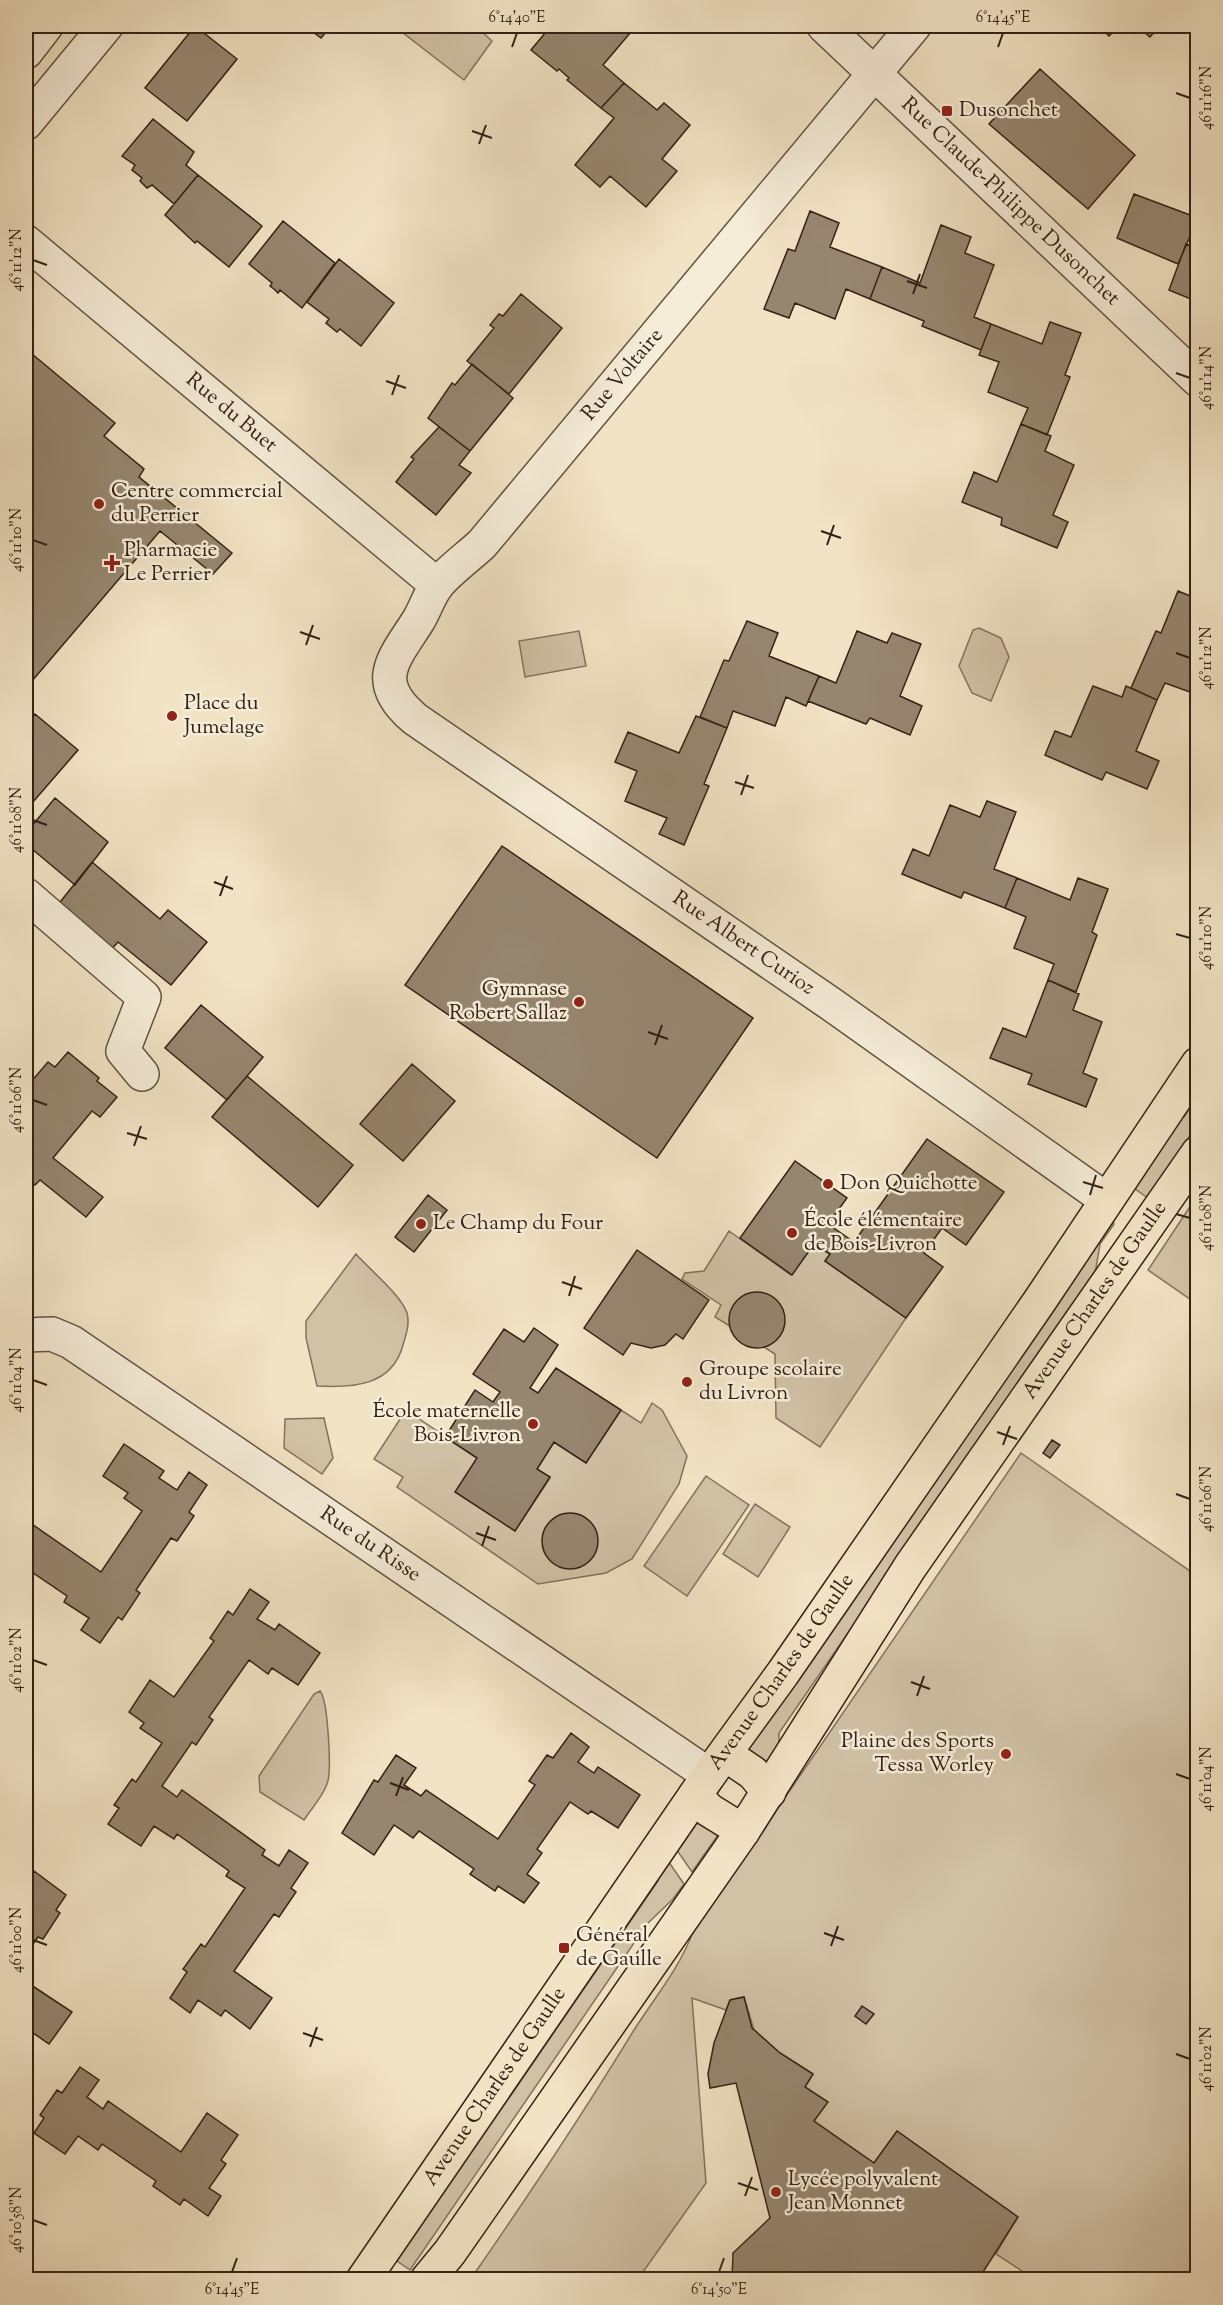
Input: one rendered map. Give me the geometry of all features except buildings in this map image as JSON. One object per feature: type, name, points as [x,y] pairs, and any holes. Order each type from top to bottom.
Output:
[{"type":"main road","name":"Avenue Charles de Gaulle","points":[[363,2280],[1034,1309],[1197,1065]]},
{"type":"main road","name":"Avenue Charles de Gaulle","points":[[427,2280],[450,2252],[770,1792],[910,1567],[1197,1153]]},
{"type":"main road","points":[[1108,1196],[1141,1235]]},
{"type":"main road","points":[[743,1831],[709,1810],[710,1775],[757,1776],[770,1792]]},
{"type":"street","points":[[26,51],[46,26]]},
{"type":"street","points":[[26,123],[106,26]]},
{"type":"street","name":"Rue Claude-Philippe Dusonchet","points":[[824,26],[1197,380]]},
{"type":"street","name":"Rue Voltaire","points":[[391,684],[391,668],[396,653],[423,614],[437,585],[482,544],[914,26]]},
{"type":"street","name":"Rue du Buet","points":[[26,242],[437,585]]},
{"type":"street","name":"Rue Albert Curioz","points":[[391,684],[396,699],[415,720],[850,1017],[1094,1191],[1108,1196]]},
{"type":"street","points":[[26,895],[144,997],[123,1050],[142,1074]]},
{"type":"street","name":"Rue du Risse","points":[[26,1335],[52,1334],[71,1342],[710,1775]]},
{"type":"shaded area","points":[[394,26],[431,26],[440,32],[446,26],[485,26],[481,31],[492,41],[464,80]]},
{"type":"shaded area","points":[[979,628],[1001,638],[1009,657],[991,701],[972,693],[959,666],[973,630]]},
{"type":"shaded area","points":[[579,631],[586,666],[525,677],[519,641]]},
{"type":"shaded area","points":[[1197,1097],[1197,1125],[1148,1198],[1128,1184],[1168,1124],[1184,1117]]},
{"type":"shaded area","points":[[1197,1196],[1198,1304],[1148,1270]]},
{"type":"shaded area","points":[[1111,1208],[1114,1224],[1100,1244],[1095,1274],[779,1733],[779,1749],[768,1764],[741,1745]]},
{"type":"shaded area","points":[[729,1231],[791,1275],[814,1244],[830,1254],[825,1261],[906,1318],[820,1447],[776,1418],[775,1354],[715,1317],[721,1305],[682,1279],[685,1273],[704,1271]]},
{"type":"shaded area","points":[[356,1254],[392,1290],[404,1306],[408,1321],[405,1337],[398,1359],[380,1377],[357,1385],[317,1386],[306,1338],[306,1321]]},
{"type":"shaded area","points":[[652,1403],[662,1410],[687,1456],[679,1484],[632,1559],[606,1573],[538,1584],[397,1487],[403,1477],[374,1459],[406,1410],[477,1458],[515,1531],[550,1478],[537,1469],[554,1442],[586,1463],[621,1410],[641,1423]]},
{"type":"shaded area","points":[[324,1418],[333,1458],[322,1474],[284,1448],[285,1419]]},
{"type":"shaded area","name":"Plaine des Sports Tessa Worley","points":[[1021,1453],[1197,1576],[1197,2279],[1034,2279],[996,2254],[1017,2217],[897,2131],[874,2163],[814,2121],[827,2102],[805,2087],[813,2074],[780,2053],[754,2030],[744,1997],[730,2000],[726,2010],[692,1998],[706,2183],[638,2279],[470,2280],[554,2156],[666,1982],[693,1932]]},
{"type":"shaded area","points":[[706,1476],[749,1505],[687,1596],[644,1566]]},
{"type":"shaded area","points":[[755,1504],[790,1527],[758,1577],[723,1554]]},
{"type":"shaded area","points":[[320,1691],[327,1721],[328,1777],[323,1793],[304,1820],[260,1792],[259,1776],[314,1694]]},
{"type":"shaded area","points":[[693,1817],[718,1835],[692,1872],[674,1846]]},
{"type":"shaded area","points":[[666,1858],[684,1884],[673,1899],[647,1924],[410,2270],[397,2261],[658,1881],[660,1867]]},
{"type":"shaded area","points":[[26,2177],[32,2179],[33,2243],[26,2241]]},
{"type":"place","name":"Dusonchet","points":[[947,111]]},
{"type":"place","name":"Centre commercial du Perrier","points":[[99,504]]},
{"type":"place","name":"Pharmacie Le Perrier","points":[[112,563]]},
{"type":"place","name":"Place du Jumelage","points":[[172,716]]},
{"type":"place","name":"Gymnase Robert Sallaz","points":[[579,1002]]},
{"type":"place","name":"Don Quichotte","points":[[828,1184]]},
{"type":"place","name":"Le Champ du Four","points":[[421,1224]]},
{"type":"place","name":"École élémentaire de Bois-Livron","points":[[792,1233]]},
{"type":"place","name":"Groupe scolaire du Livron","points":[[687,1382]]},
{"type":"place","name":"École maternelle Bois-Livron","points":[[533,1424]]},
{"type":"place","name":"Plaine des Sports Tessa Worley","points":[[1006,1754]]},
{"type":"place","name":"Général de Gaulle","points":[[564,1948]]},
{"type":"place","name":"Lycée polyvalent Jean Monnet","points":[[776,2192]]}]
